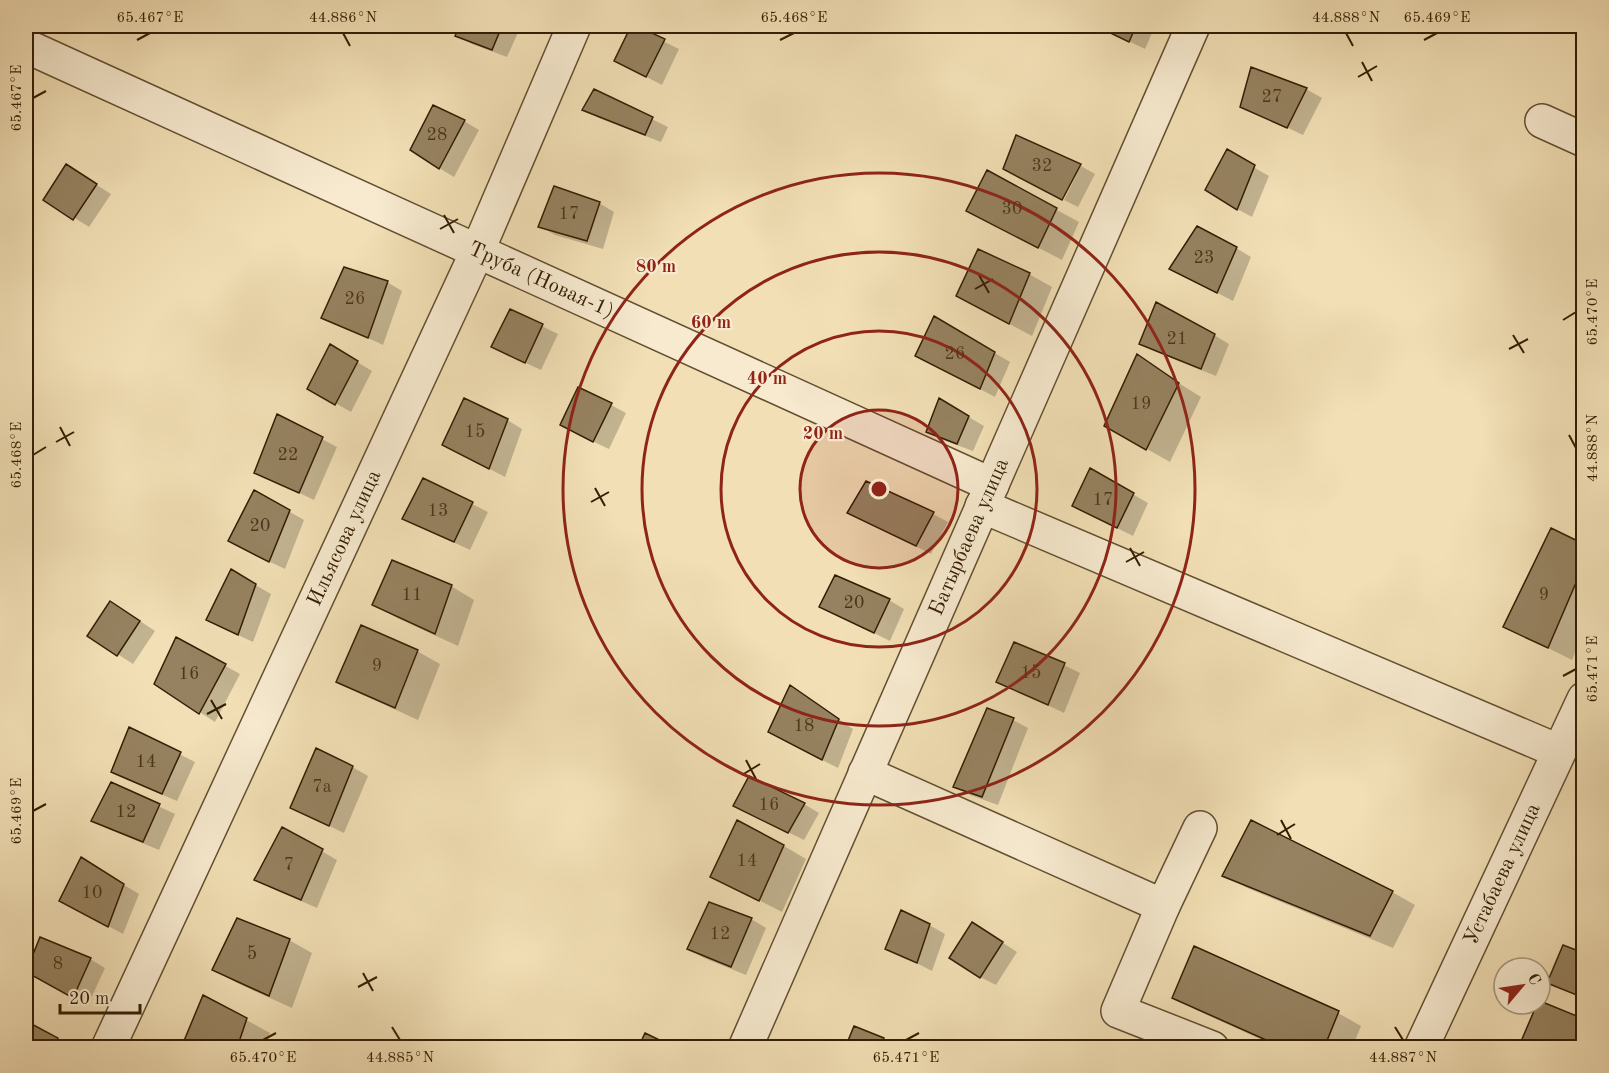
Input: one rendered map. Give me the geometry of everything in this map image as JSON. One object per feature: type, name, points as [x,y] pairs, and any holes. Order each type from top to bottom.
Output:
[{"type":"street","name":"Ильясова улица","points":[[108,1047],[477,252],[574,26]]},
{"type":"street","name":"Батырбаева улица","points":[[744,1047],[1193,26]]},
{"type":"street","name":"Труба (Новая-1)","points":[[26,46],[477,252],[987,496],[1558,751]]},
{"type":"street","points":[[1542,122],[1584,140]]},
{"type":"street","name":"Устабаева улица","points":[[1421,1047],[1584,699]]},
{"type":"street","points":[[865,773],[1163,906]]},
{"type":"street","points":[[1200,828],[1163,906],[1118,1011],[1212,1047]]},
{"type":"building","points":[[460,26],[502,26],[492,50],[455,36]]},
{"type":"building","points":[[631,26],[637,26],[665,39],[646,77],[614,61]]},
{"type":"building","points":[[1096,26],[1136,26],[1129,42]]},
{"type":"building","points":[[1251,67],[1307,88],[1287,128],[1240,107]]},
{"type":"building","points":[[594,89],[653,117],[645,135],[582,110]]},
{"type":"building","points":[[433,105],[465,120],[439,169],[410,150]]},
{"type":"building","points":[[1016,135],[1081,164],[1062,200],[1003,169]]},
{"type":"building","points":[[1227,149],[1255,165],[1237,210],[1205,190]]},
{"type":"building","points":[[66,164],[97,184],[73,220],[43,200]]},
{"type":"building","points":[[987,170],[1057,208],[1038,248],[966,211]]},
{"type":"building","points":[[554,186],[600,202],[587,241],[538,227]]},
{"type":"building","points":[[1197,226],[1237,247],[1217,293],[1169,269]]},
{"type":"building","points":[[978,249],[1030,273],[1009,324],[956,296]]},
{"type":"building","points":[[344,267],[388,281],[368,338],[321,318]]},
{"type":"building","points":[[1156,302],[1215,334],[1201,369],[1139,344]]},
{"type":"building","points":[[510,309],[543,324],[525,363],[491,347]]},
{"type":"building","points":[[934,316],[995,352],[980,389],[915,356]]},
{"type":"building","points":[[330,344],[358,361],[335,405],[307,389]]},
{"type":"building","points":[[1137,354],[1179,383],[1146,450],[1104,426]]},
{"type":"building","points":[[578,387],[612,403],[593,442],[560,425]]},
{"type":"building","points":[[464,398],[508,419],[489,469],[442,445]]},
{"type":"building","points":[[939,398],[969,416],[957,444],[926,432]]},
{"type":"building","points":[[277,414],[323,437],[299,493],[254,473]]},
{"type":"building","points":[[1090,468],[1134,493],[1117,528],[1072,506]]},
{"type":"building","points":[[423,478],[473,502],[454,542],[402,519]]},
{"type":"building","points":[[866,481],[934,512],[916,546],[847,513]]},
{"type":"building","points":[[254,490],[290,510],[269,562],[228,541]]},
{"type":"building","points":[[1551,528],[1584,544],[1584,564],[1548,648],[1503,627]]},
{"type":"building","points":[[392,560],[452,585],[435,634],[372,605]]},
{"type":"building","points":[[231,569],[256,584],[238,635],[206,620]]},
{"type":"building","points":[[835,575],[890,599],[874,633],[819,607]]},
{"type":"building","points":[[110,601],[140,621],[117,656],[87,636]]},
{"type":"building","points":[[361,625],[418,650],[395,708],[336,682]]},
{"type":"building","points":[[176,637],[226,664],[199,714],[154,684]]},
{"type":"building","points":[[1014,642],[1065,663],[1048,705],[996,682]]},
{"type":"building","points":[[790,685],[839,719],[822,760],[768,732]]},
{"type":"building","points":[[987,708],[1014,718],[982,797],[953,787]]},
{"type":"building","points":[[129,727],[181,752],[162,794],[111,772]]},
{"type":"building","points":[[316,748],[353,766],[329,826],[290,808]]},
{"type":"building","points":[[749,776],[805,803],[788,833],[733,806]]},
{"type":"building","points":[[111,782],[160,804],[143,842],[91,821]]},
{"type":"building","points":[[737,820],[784,845],[759,901],[710,877]]},
{"type":"building","points":[[1251,820],[1393,891],[1370,936],[1222,876]]},
{"type":"building","points":[[282,827],[323,849],[301,900],[254,880]]},
{"type":"building","points":[[81,857],[124,884],[108,927],[59,901]]},
{"type":"building","points":[[709,902],[752,918],[731,967],[687,949]]},
{"type":"building","points":[[901,910],[930,924],[917,963],[885,949]]},
{"type":"building","points":[[237,918],[290,939],[269,996],[212,970]]},
{"type":"building","points":[[972,922],[1003,942],[980,978],[949,958]]},
{"type":"building","points":[[40,937],[91,958],[73,998],[26,972]]},
{"type":"building","points":[[1563,945],[1584,953],[1584,998],[1552,985],[1552,971]]},
{"type":"building","points":[[1194,946],[1339,1011],[1324,1048],[1284,1048],[1172,998]]},
{"type":"building","points":[[203,995],[247,1018],[237,1048],[181,1048]]},
{"type":"building","points":[[1552,1006],[1584,1019],[1573,1048],[1543,1048],[1522,1039],[1532,1016],[1552,1016]]},
{"type":"building","points":[[26,1021],[58,1038],[55,1048],[26,1048]]},
{"type":"building","points":[[854,1026],[884,1038],[880,1048],[845,1048]]},
{"type":"building","points":[[645,1033],[676,1048],[638,1048]]}]
